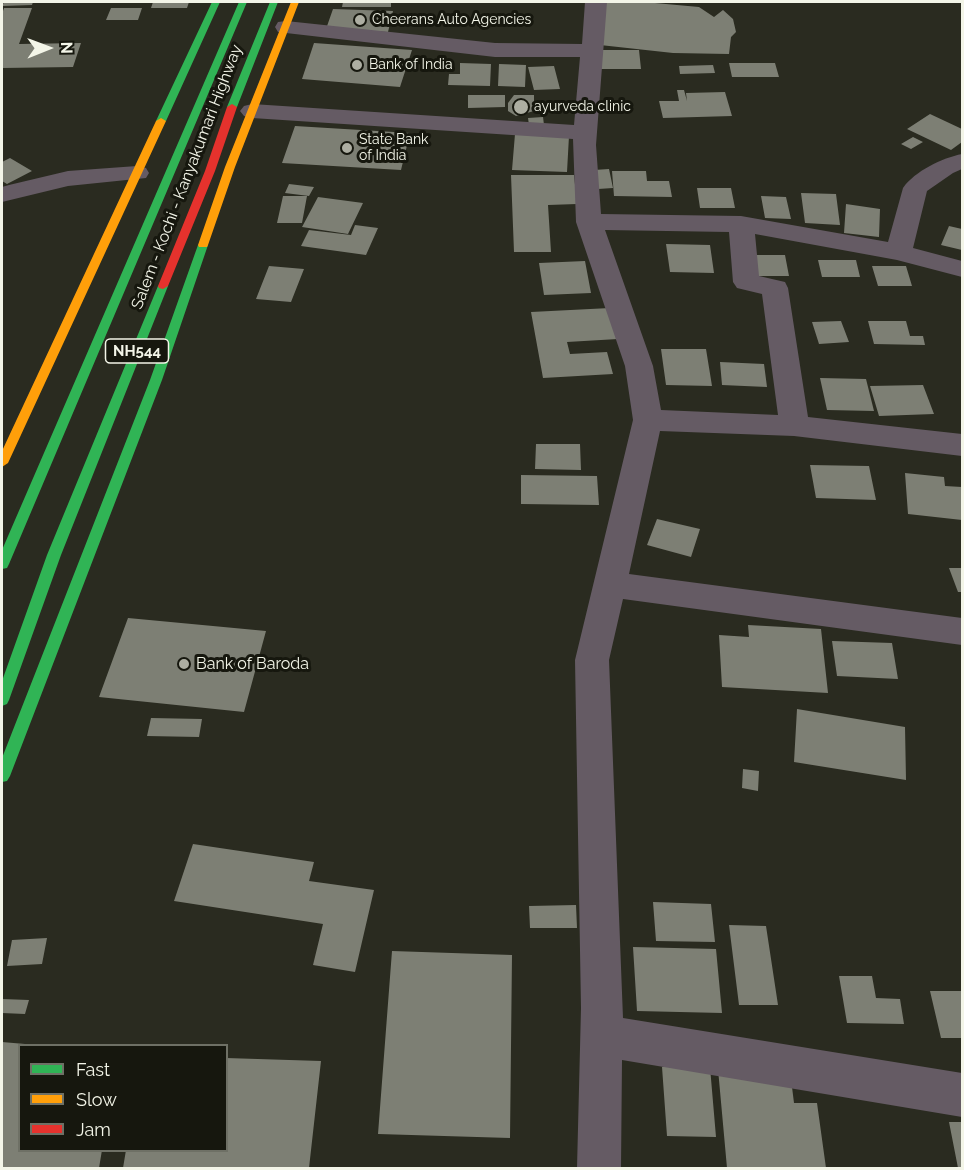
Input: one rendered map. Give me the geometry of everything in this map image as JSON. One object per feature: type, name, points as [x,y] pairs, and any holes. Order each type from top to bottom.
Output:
[{"type":"main road","points":[[2,463],[216,2]]},
{"type":"main road","name":"Salem - Kochi - Kanyakumari Highway","points":[[2,564],[243,2]]},
{"type":"main road","name":"Salem - Kochi - Kanyakumari Highway","points":[[2,700],[54,555],[210,171],[231,110],[274,2]]},
{"type":"main road","points":[[2,776],[156,380],[252,111],[296,2]]},
{"type":"street","points":[[596,2],[585,133],[589,222],[639,366],[648,420],[592,660],[601,1035],[599,1168]]},
{"type":"street","points":[[286,27],[495,50],[592,51]]},
{"type":"street","points":[[252,111],[585,133]]},
{"type":"street","points":[[899,252],[915,188],[944,168],[963,161]]},
{"type":"street","points":[[2,195],[83,175],[108,172],[137,173]]},
{"type":"street","points":[[589,222],[741,224],[899,252],[963,269]]},
{"type":"street","points":[[741,224],[746,282],[775,288],[794,426]]},
{"type":"street","points":[[648,420],[794,426],[963,445]]},
{"type":"street","points":[[610,584],[963,632]]},
{"type":"street","points":[[601,1035],[963,1095]]},
{"type":"building","points":[[4,2],[33,2],[32,5],[2,6]]},
{"type":"building","points":[[153,2],[189,2],[187,8],[151,8]]},
{"type":"building","points":[[343,2],[391,2],[391,7],[342,7]]},
{"type":"building","points":[[606,2],[644,2],[699,7],[714,17],[723,10],[733,19],[736,32],[731,37],[729,54],[673,53],[600,45],[601,13]]},
{"type":"building","points":[[4,8],[32,8],[19,44],[81,43],[73,67],[2,68]]},
{"type":"building","points":[[111,8],[142,8],[138,20],[106,20]]},
{"type":"building","name":"Cheerans Auto Agencies","points":[[333,9],[393,11],[388,32],[326,29]]},
{"type":"building","name":"Bank of India","points":[[314,43],[412,50],[400,87],[302,79]]},
{"type":"building","points":[[598,50],[639,50],[641,69],[598,69]]},
{"type":"building","points":[[460,63],[491,64],[490,86],[448,85],[449,74],[460,74]]},
{"type":"building","points":[[729,63],[775,63],[779,77],[732,77]]},
{"type":"building","points":[[499,64],[526,65],[525,87],[498,86]]},
{"type":"building","points":[[713,65],[715,73],[680,74],[679,66]]},
{"type":"building","points":[[554,66],[560,89],[534,90],[528,67]]},
{"type":"building","points":[[677,90],[684,90],[687,101],[686,93],[725,92],[732,116],[663,118],[659,101],[679,101]]},
{"type":"building","points":[[468,95],[505,95],[505,107],[468,108]]},
{"type":"building","name":"ayurveda clinic","points":[[514,95],[534,95],[534,111],[516,116],[508,111],[508,103]]},
{"type":"building","points":[[930,114],[962,129],[962,142],[951,150],[907,129]]},
{"type":"building","points":[[543,117],[544,125],[529,125],[528,118]]},
{"type":"building","name":"State Bank of India","points":[[295,126],[410,133],[401,170],[282,163]]},
{"type":"building","points":[[515,134],[569,136],[567,172],[512,170]]},
{"type":"building","points":[[913,137],[923,142],[911,149],[901,144]]},
{"type":"building","points":[[10,158],[32,171],[7,184],[2,181],[2,162]]},
{"type":"building","points":[[609,169],[613,188],[598,189],[594,170]]},
{"type":"building","points":[[612,171],[646,171],[647,181],[669,181],[672,197],[614,196]]},
{"type":"building","points":[[511,175],[574,175],[577,204],[548,205],[551,252],[514,252]]},
{"type":"building","points":[[289,184],[314,187],[309,196],[285,193]]},
{"type":"building","points":[[697,188],[731,188],[735,208],[700,208]]},
{"type":"building","points":[[801,193],[836,194],[840,225],[805,223]]},
{"type":"building","points":[[283,196],[307,196],[302,223],[277,223]]},
{"type":"building","points":[[761,196],[786,197],[791,219],[765,218]]},
{"type":"building","points":[[318,197],[363,203],[348,234],[302,227]]},
{"type":"building","points":[[846,204],[880,209],[879,237],[844,233]]},
{"type":"building","points":[[355,225],[378,228],[366,255],[301,246],[309,230],[351,235]]},
{"type":"building","points":[[949,226],[962,229],[962,250],[941,245]]},
{"type":"building","points":[[666,244],[710,245],[714,273],[670,272]]},
{"type":"building","points":[[750,255],[785,255],[789,276],[754,276]]},
{"type":"building","points":[[818,260],[856,260],[860,277],[822,277]]},
{"type":"building","points":[[585,261],[591,293],[544,295],[539,263]]},
{"type":"building","points":[[269,266],[304,269],[291,302],[256,299]]},
{"type":"building","points":[[872,266],[906,266],[912,286],[878,286]]},
{"type":"building","points":[[610,308],[618,339],[567,342],[570,354],[607,352],[613,374],[543,378],[531,312]]},
{"type":"building","points":[[841,321],[849,342],[819,344],[812,322]]},
{"type":"building","points":[[868,321],[906,321],[910,336],[923,336],[925,345],[874,344]]},
{"type":"building","points":[[661,349],[706,349],[712,386],[666,385]]},
{"type":"building","points":[[720,362],[764,364],[767,387],[722,385]]},
{"type":"building","points":[[820,378],[866,379],[874,411],[827,410]]},
{"type":"building","points":[[923,385],[934,414],[879,416],[870,386]]},
{"type":"building","points":[[536,444],[580,444],[581,470],[535,469]]},
{"type":"building","points":[[810,465],[869,466],[876,500],[816,498]]},
{"type":"building","points":[[905,473],[944,477],[945,486],[962,487],[962,520],[908,514]]},
{"type":"building","points":[[521,475],[597,476],[599,505],[521,504]]},
{"type":"building","points":[[657,519],[700,529],[691,557],[647,545]]},
{"type":"building","points":[[949,568],[962,568],[962,592],[958,592]]},
{"type":"building","name":"Bank of Baroda","points":[[128,618],[266,631],[244,712],[99,697]]},
{"type":"building","points":[[748,625],[821,629],[828,693],[722,687],[719,635],[749,637]]},
{"type":"building","points":[[832,641],[892,643],[898,679],[837,676]]},
{"type":"building","points":[[797,709],[905,727],[906,780],[794,762]]},
{"type":"building","points":[[151,718],[202,719],[199,737],[147,736]]},
{"type":"building","points":[[743,769],[759,771],[758,791],[742,788]]},
{"type":"building","points":[[193,844],[314,862],[309,881],[374,890],[355,972],[313,965],[323,924],[174,901]]},
{"type":"building","points":[[653,902],[711,904],[715,942],[656,941]]},
{"type":"building","points":[[576,905],[577,928],[530,928],[529,906]]},
{"type":"building","points":[[729,925],[766,926],[778,1005],[739,1005]]},
{"type":"building","points":[[47,938],[42,964],[7,966],[12,940]]},
{"type":"building","points":[[633,947],[716,949],[722,1013],[637,1011]]},
{"type":"building","points":[[392,951],[512,955],[510,1138],[378,1134]]},
{"type":"building","points":[[839,976],[872,976],[876,998],[900,999],[904,1024],[847,1023]]},
{"type":"building","points":[[930,991],[962,991],[962,1038],[941,1038]]},
{"type":"building","points":[[2,999],[29,1000],[25,1014],[2,1013]]},
{"type":"building","points":[[2,1042],[25,1044],[18,1044],[18,1152],[102,1152],[99,1168],[2,1168]]},
{"type":"building","points":[[228,1058],[321,1061],[309,1168],[123,1168],[126,1152],[228,1152]]},
{"type":"building","points":[[662,1067],[710,1067],[716,1137],[667,1136]]},
{"type":"building","points":[[718,1069],[790,1071],[794,1103],[817,1103],[826,1168],[727,1168]]},
{"type":"building","points":[[949,1122],[962,1122],[962,1168],[958,1168]]},
{"type":"traffic: fast","points":[[161,121],[216,2]]},
{"type":"traffic: fast","points":[[2,564],[243,2]]},
{"type":"traffic: fast","points":[[232,107],[274,2]]},
{"type":"traffic: fast","points":[[2,776],[156,380],[203,245]]},
{"type":"traffic: fast","points":[[2,700],[54,555],[163,286]]},
{"type":"traffic: slow","points":[[203,245],[230,167],[295,2]]},
{"type":"traffic: slow","points":[[2,463],[161,121]]},
{"type":"traffic: jam","points":[[163,286],[210,171],[232,107]]},
{"type":"place","name":"Cheerans Auto Agencies","points":[[360,20]]},
{"type":"place","name":"Bank of India","points":[[357,65]]},
{"type":"place","name":"ayurveda clinic","points":[[521,107]]},
{"type":"place","name":"State Bank of India","points":[[347,148]]},
{"type":"place","name":"Bank of Baroda","points":[[184,664]]}]
